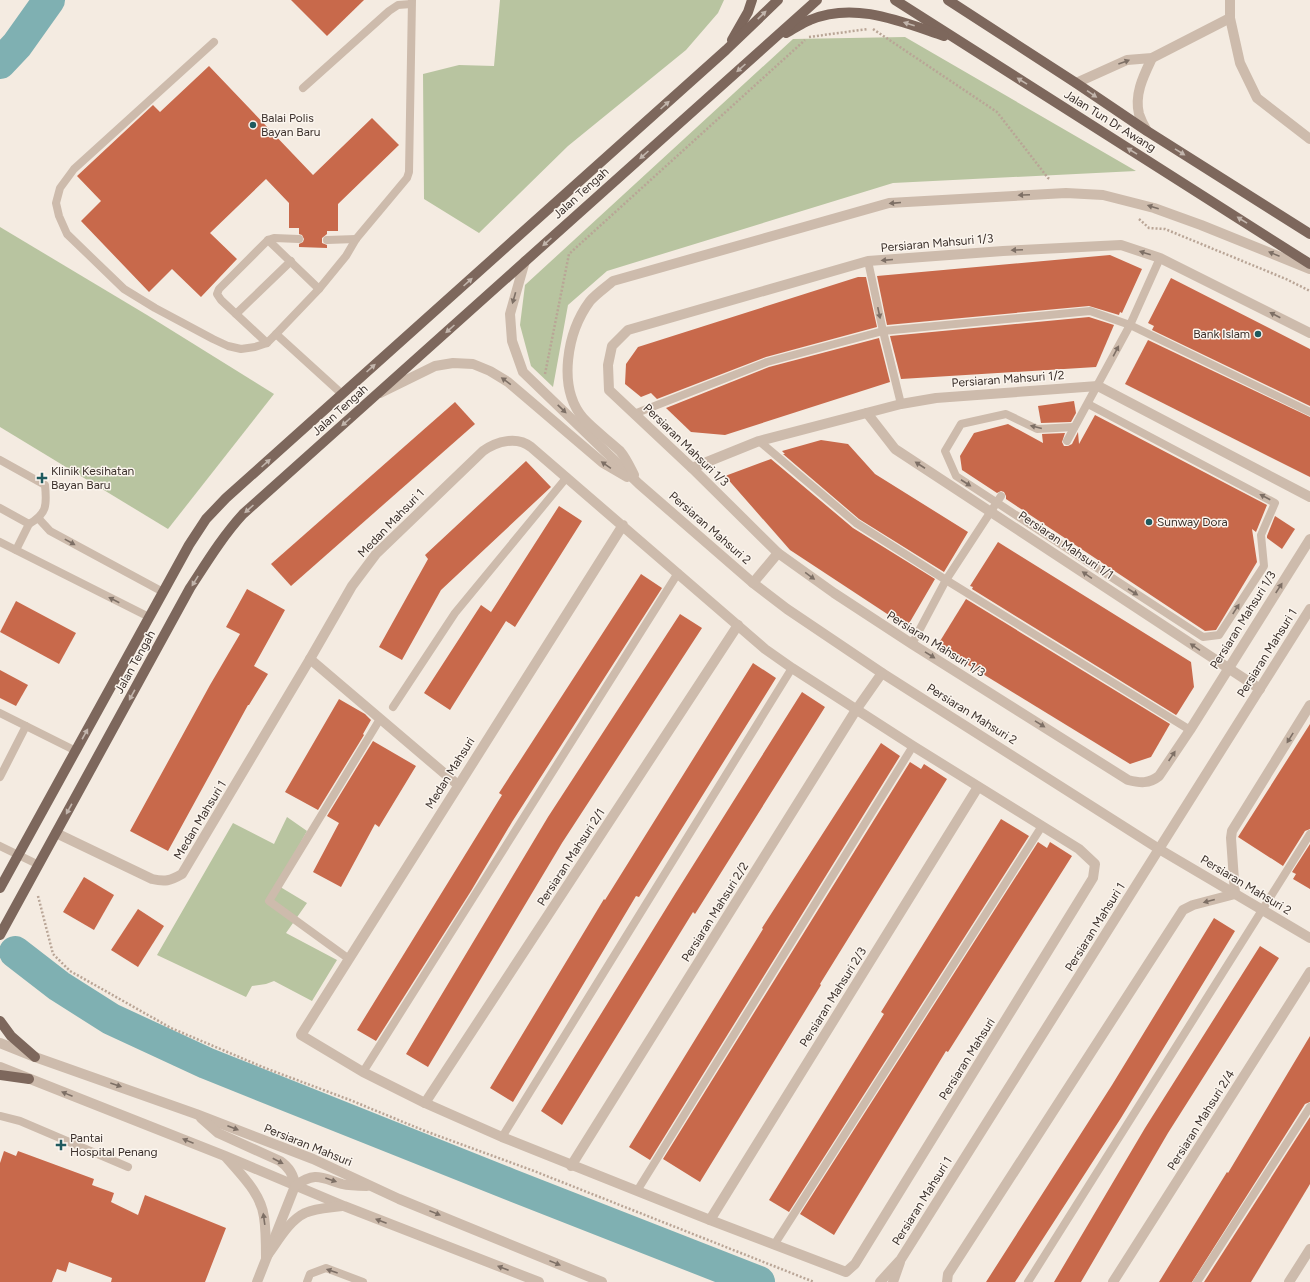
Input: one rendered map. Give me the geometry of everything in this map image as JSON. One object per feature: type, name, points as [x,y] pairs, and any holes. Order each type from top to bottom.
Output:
[{"type":"main road","points":[[726,50],[748,12],[752,0]]},
{"type":"main road","name":"Jalan Tengah","points":[[0,888],[162,592],[206,519],[226,498],[726,50],[778,0]]},
{"type":"main road","name":"Jalan Tengah","points":[[0,935],[190,588],[228,530],[243,514],[817,0]]},
{"type":"main road","name":"Jalan Tun Dr Awang","points":[[895,0],[1310,264]]},
{"type":"main road","name":"Jalan Tun Dr Awang","points":[[948,0],[1147,131],[1310,234]]},
{"type":"main road","points":[[957,0],[977,18]]},
{"type":"main road","points":[[770,42],[811,19],[834,13],[847,12],[865,13],[890,18],[960,41]]},
{"type":"main road","points":[[0,1021],[11,1036],[35,1057]]},
{"type":"main road","points":[[0,1075],[30,1078]]},
{"type":"street","points":[[1230,0],[1230,18],[1240,63],[1257,98],[1310,138]]},
{"type":"street","points":[[1076,83],[1127,60],[1152,58],[1230,18]]},
{"type":"street","points":[[1147,131],[1138,107],[1138,92],[1152,58]]},
{"type":"street","points":[[640,484],[620,452],[583,418],[572,399],[568,382],[568,353],[576,325],[591,300],[613,281],[890,203],[1066,193],[1103,195],[1154,208],[1201,225],[1310,269]]},
{"type":"street","name":"Persiaran Mahsuri 1/3","points":[[1310,333],[1160,258],[1121,245],[1003,251],[868,261],[628,330],[612,346],[608,365],[609,390],[692,468],[778,553],[834,593],[912,644],[1128,780],[1138,783],[1152,781],[1159,776],[1190,730],[1310,540]]},
{"type":"street","points":[[525,261],[510,314],[512,341],[523,372],[640,484]]},
{"type":"street","points":[[375,396],[435,366],[453,363],[473,364],[490,371],[508,382],[603,463],[640,484]]},
{"type":"street","points":[[1098,386],[1310,496]]},
{"type":"street","name":"Persiaran Mahsuri 1/2","points":[[692,468],[759,441],[901,404],[936,398],[1098,386]]},
{"type":"street","name":"Persiaran Mahsuri 1/1","points":[[867,413],[895,448],[996,503],[1228,668],[1260,689]]},
{"type":"street","name":"Medan Mahsuri 1","points":[[56,833],[152,879],[162,882],[173,880],[182,874],[352,586],[376,554],[483,451],[498,442],[521,441],[532,447],[566,477]]},
{"type":"street","points":[[566,477],[765,649],[856,710],[1042,826]]},
{"type":"street","name":"Persiaran Mahsuri 2","points":[[640,484],[753,582],[787,609],[882,673],[1159,849],[1310,938]]},
{"type":"street","name":"Medan Mahsuri","points":[[363,1072],[301,1035],[623,526]]},
{"type":"street","points":[[753,582],[778,553]]},
{"type":"street","name":"Persiaran Mahsuri 1","points":[[880,1282],[901,1259],[1310,609]]},
{"type":"street","name":"Persiaran Mahsuri 2/1","points":[[425,1103],[738,625]]},
{"type":"street","points":[[310,659],[458,786]]},
{"type":"street","name":"Persiaran Mahsuri 2/2","points":[[571,1166],[856,710],[882,673]]},
{"type":"street","points":[[947,1282],[948,1274],[1183,910],[1193,905],[1235,894],[1231,838],[1232,831],[1310,704]]},
{"type":"street","name":"Persiaran Mahsuri 2/3","points":[[710,1220],[978,787]]},
{"type":"street","name":"Persiaran Mahsuri","points":[[774,1245],[846,1272],[855,1264],[1093,878],[1095,864],[1079,849],[1042,826]]},
{"type":"street","name":"Persiaran Mahsuri 2/4","points":[[1114,1282],[1310,972]]},
{"type":"street","name":"Persiaran Mahsuri","points":[[0,1043],[35,1057],[196,1114],[314,1159],[399,1199],[602,1282]]},
{"type":"street","points":[[0,1067],[225,1156],[344,1206],[539,1282]]},
{"type":"street","points":[[363,1072],[425,1103],[502,1137],[571,1166],[774,1245]]},
{"type":"street","points":[[196,1114],[218,1133],[286,1165],[291,1172],[295,1186]]},
{"type":"street","points":[[225,1156],[250,1185],[259,1201],[264,1216],[266,1258]]},
{"type":"street","points":[[256,1282],[295,1186],[302,1180],[315,1176],[344,1185],[373,1186]]},
{"type":"street","points":[[266,1258],[289,1227],[304,1214],[321,1208],[344,1206]]},
{"type":"street","points":[[1289,1282],[1310,1249]]},
{"type":"street","name":"Persiaran Mahsuri 1","points":[[893,1282],[901,1259]]},
{"type":"lane","points":[[214,42],[74,169],[60,188],[56,203],[59,216],[67,234],[124,289],[155,308],[228,346],[241,349],[267,343],[319,289],[346,256],[356,239],[404,183],[409,172],[412,2],[398,5],[389,11],[303,88]]},
{"type":"lane","points":[[267,343],[220,300],[217,294],[219,289],[268,240],[274,238],[299,239]]},
{"type":"lane","points":[[327,240],[356,239]]},
{"type":"lane","points":[[268,240],[319,289]]},
{"type":"lane","points":[[1067,441],[1130,325],[1160,258]]},
{"type":"lane","points":[[236,314],[291,261]]},
{"type":"lane","points":[[868,261],[901,404]]},
{"type":"lane","points":[[634,414],[767,362],[883,331],[1090,311],[1130,325],[1310,412]]},
{"type":"lane","points":[[276,334],[342,394]]},
{"type":"lane","points":[[1074,427],[1037,429],[1006,414],[961,424],[945,451],[956,476],[996,503],[1203,637],[1219,635],[1264,566],[1261,534],[1275,502],[1088,404]]},
{"type":"lane","points":[[759,441],[856,523],[1190,730]]},
{"type":"lane","points":[[0,460],[45,486],[47,504],[39,519],[29,524],[16,550]]},
{"type":"lane","points":[[393,707],[455,612],[566,477]]},
{"type":"lane","points":[[912,644],[946,580],[996,503]]},
{"type":"lane","points":[[0,508],[29,524]]},
{"type":"lane","points":[[39,519],[50,531],[162,592]]},
{"type":"lane","points":[[0,542],[149,617]]},
{"type":"lane","points":[[363,1072],[678,573]]},
{"type":"lane","points":[[502,1137],[792,668]]},
{"type":"lane","points":[[0,713],[76,751]]},
{"type":"lane","points":[[349,959],[269,901],[380,719]]},
{"type":"lane","points":[[0,777],[26,726]]},
{"type":"lane","points":[[637,1191],[913,746]]},
{"type":"lane","points":[[774,1245],[1042,826]]},
{"type":"lane","points":[[1028,1282],[1310,834]]},
{"type":"lane","points":[[0,846],[39,864]]},
{"type":"lane","points":[[1197,1282],[1310,1107]]},
{"type":"lane","points":[[0,1116],[20,1121],[128,1167]]},
{"type":"lane","points":[[307,1282],[310,1274],[326,1268],[363,1282]]},
{"type":"path","points":[[847,12],[997,112],[1048,178],[1055,179]]},
{"type":"path","points":[[542,390],[569,254],[808,37],[872,29]]},
{"type":"path","points":[[1135,215],[1149,228],[1165,230],[1286,279],[1310,291]]},
{"type":"path","points":[[32,876],[52,954],[57,960],[70,971],[171,1028],[265,1068],[350,1100],[424,1131],[534,1171],[814,1282]]},
{"type":"green space","points":[[500,0],[724,0],[718,13],[686,50],[568,146],[479,233],[424,199],[423,74],[459,65],[494,66]]},
{"type":"green space","points":[[905,37],[1136,171],[893,183],[607,271],[568,305],[553,387],[531,366],[520,325],[525,285],[793,39]]},
{"type":"green space","points":[[0,227],[147,315],[274,394],[168,529],[0,427]]},
{"type":"green space","points":[[287,817],[307,831],[277,885],[307,903],[286,933],[337,960],[312,1001],[274,981],[252,986],[246,997],[157,955],[233,823],[274,844]]},
{"type":"building","points":[[291,0],[364,0],[327,36]]},
{"type":"building","points":[[209,66],[313,175],[372,118],[399,145],[338,204],[338,231],[327,231],[327,234],[322,238],[322,243],[327,245],[327,248],[299,247],[299,244],[303,242],[304,239],[302,235],[299,234],[299,228],[289,228],[289,203],[266,179],[210,233],[237,259],[201,297],[172,269],[149,292],[81,221],[101,201],[77,176],[153,105],[160,112]]},
{"type":"building","points":[[1110,255],[1142,269],[1122,313],[1120,312],[1119,315],[1089,306],[887,325],[877,276]]},
{"type":"building","points":[[858,277],[866,277],[877,327],[766,357],[657,399],[651,393],[641,397],[625,384],[626,364],[638,347]]},
{"type":"building","points":[[1171,278],[1310,349],[1310,406],[1152,330],[1154,326],[1148,323]]},
{"type":"building","points":[[1089,317],[1114,325],[1096,367],[901,379],[890,336]]},
{"type":"building","points":[[879,338],[890,382],[725,435],[691,432],[666,408],[769,367]]},
{"type":"building","points":[[1148,340],[1310,417],[1310,477],[1125,384]]},
{"type":"building","points":[[1074,401],[1076,413],[1071,422],[1041,423],[1038,406]]},
{"type":"building","points":[[455,402],[475,424],[291,586],[271,564]]},
{"type":"building","name":"Sunway Dora","points":[[1095,415],[1267,505],[1256,532],[1252,529],[1257,562],[1216,630],[1205,631],[1006,499],[1004,492],[1001,491],[997,493],[962,470],[960,456],[974,433],[1008,424],[1043,443],[1042,434],[1065,433],[1062,442],[1064,446],[1068,446],[1072,444],[1078,432],[1079,444]]},
{"type":"building","points":[[821,440],[848,444],[875,474],[968,532],[944,572],[859,519],[783,454],[785,454],[782,451]]},
{"type":"building","points":[[771,459],[853,528],[935,579],[907,627],[790,550],[725,476]]},
{"type":"building","points":[[526,461],[551,487],[441,590],[402,660],[379,647],[428,559],[425,555]]},
{"type":"building","points":[[559,506],[582,521],[515,627],[506,621],[450,710],[424,693],[481,605],[491,612]]},
{"type":"building","points":[[1275,516],[1295,529],[1282,549],[1267,538]]},
{"type":"building","points":[[998,542],[1191,662],[1194,687],[1177,714],[1176,715],[972,589],[973,587],[970,586]]},
{"type":"building","points":[[641,574],[662,588],[512,822],[471,891],[376,1041],[357,1030],[502,795],[499,793]]},
{"type":"building","points":[[247,589],[285,610],[254,666],[268,674],[248,705],[168,851],[130,831],[210,685],[240,634],[226,627]]},
{"type":"building","points":[[966,599],[1170,724],[1151,757],[1130,764],[937,646]]},
{"type":"building","points":[[16,601],[76,633],[59,664],[0,632]]},
{"type":"building","points":[[680,614],[702,628],[562,843],[428,1067],[406,1054],[548,817]]},
{"type":"building","points":[[753,663],[776,678],[639,897],[636,896],[513,1102],[490,1088],[604,899],[605,900]]},
{"type":"building","points":[[0,670],[28,685],[16,706],[0,698]]},
{"type":"building","points":[[802,692],[825,707],[695,914],[693,912],[562,1125],[541,1111]]},
{"type":"building","points":[[339,699],[365,714],[371,720],[363,734],[364,735],[318,810],[285,792]]},
{"type":"building","points":[[1310,724],[1310,829],[1305,831],[1283,866],[1238,837]]},
{"type":"building","points":[[373,741],[416,766],[379,827],[375,824],[341,887],[313,872],[339,823],[327,816]]},
{"type":"building","points":[[881,743],[900,756],[650,1160],[629,1147],[763,929],[762,928]]},
{"type":"building","points":[[910,762],[921,769],[924,764],[947,779],[700,1182],[663,1159]]},
{"type":"building","points":[[1001,819],[1029,836],[789,1212],[769,1200],[884,1014],[881,1012]]},
{"type":"building","points":[[1038,842],[1047,848],[1050,842],[1072,856],[948,1052],[946,1051],[834,1235],[800,1214]]},
{"type":"building","points":[[1310,844],[1310,889],[1293,879],[1296,874],[1292,872]]},
{"type":"building","points":[[84,877],[114,895],[94,930],[63,912]]},
{"type":"building","points":[[138,909],[164,926],[138,967],[111,950]]},
{"type":"building","points":[[1214,918],[1235,931],[1121,1118],[1015,1282],[986,1282],[1112,1085]]},
{"type":"building","points":[[1260,946],[1279,958],[1168,1133],[1081,1282],[1054,1282],[1145,1128]]},
{"type":"building","points":[[1310,1036],[1310,1102],[1305,1104],[1192,1282],[1159,1282],[1227,1172],[1228,1173]]},
{"type":"building","points":[[1310,1117],[1310,1184],[1251,1282],[1204,1282]]},
{"type":"building","points":[[4,1151],[16,1156],[18,1151],[94,1179],[92,1185],[114,1193],[111,1202],[138,1215],[145,1195],[226,1228],[205,1282],[111,1282],[112,1278],[69,1262],[66,1272],[57,1269],[52,1282],[0,1282],[0,1163]]},
{"type":"waterway","points":[[0,63],[17,45],[49,0]]},
{"type":"waterway","points":[[15,952],[59,986],[111,1019],[206,1063],[759,1282]]},
{"type":"place","name":"Balai Polis Bayan Baru","points":[[253,125]]},
{"type":"place","name":"Bank Islam","points":[[1258,334]]},
{"type":"place","name":"Klinik Kesihatan Bayan Baru","points":[[42,478]]},
{"type":"place","name":"Sunway Dora","points":[[1149,522]]},
{"type":"place","name":"Pantai Hospital Penang","points":[[61,1145]]}]
